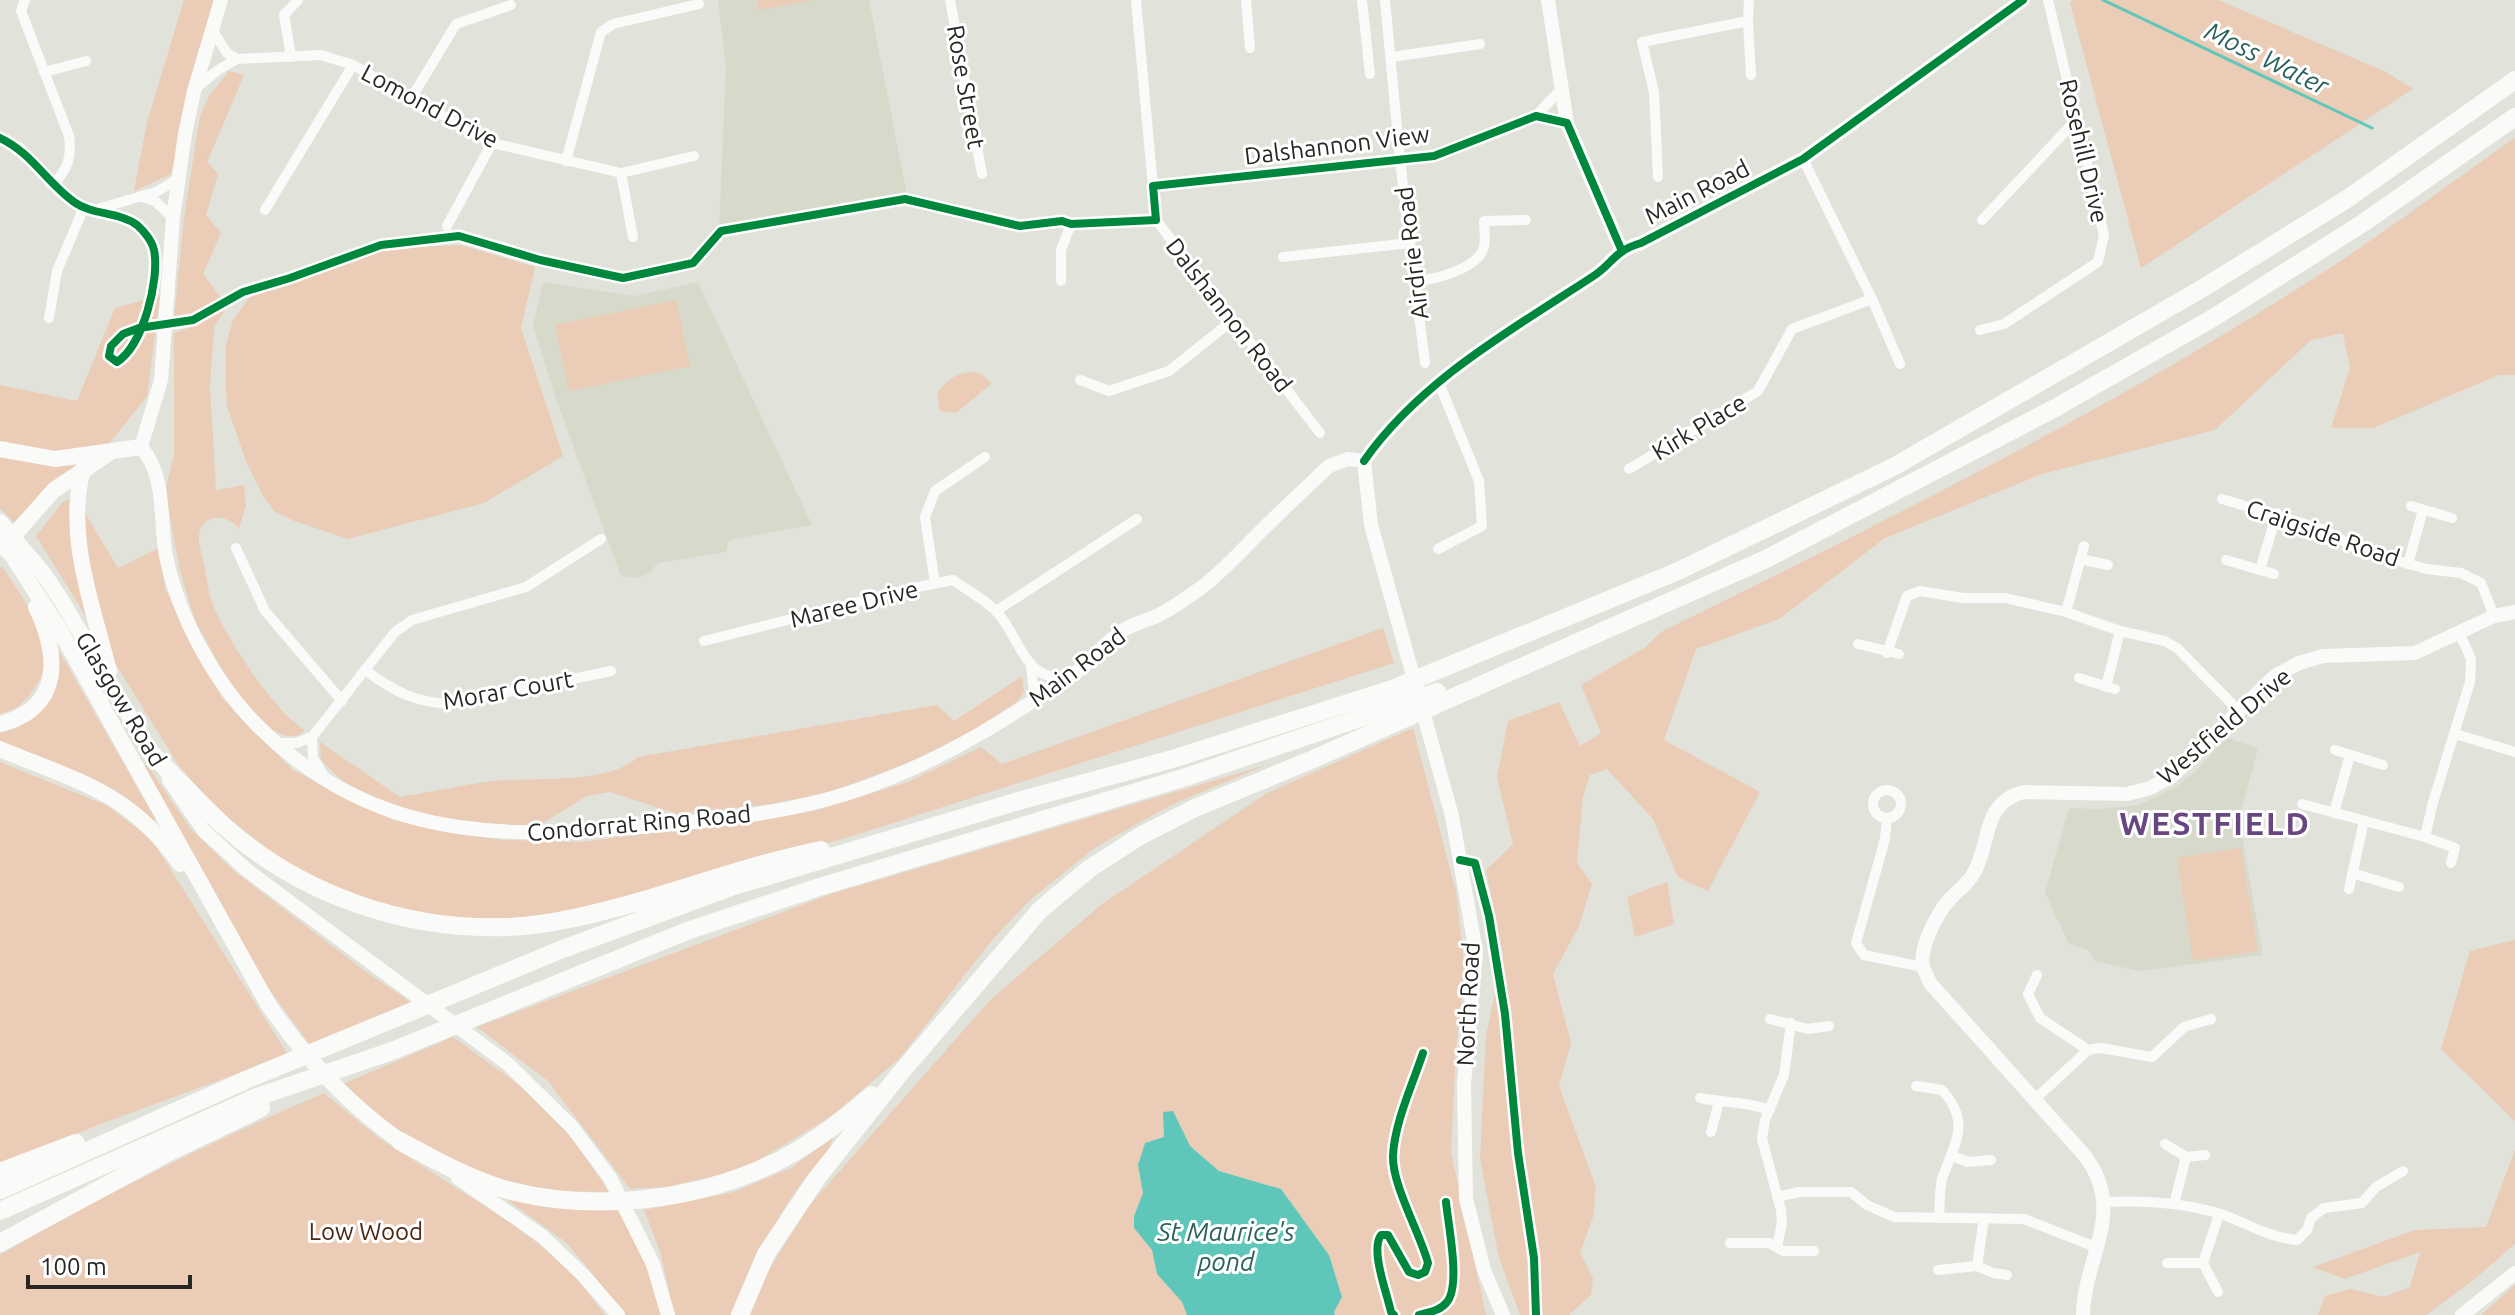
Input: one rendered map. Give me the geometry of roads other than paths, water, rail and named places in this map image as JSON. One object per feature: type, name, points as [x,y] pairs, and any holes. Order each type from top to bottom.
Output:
[{"type":"highway","points":[[0,1190],[248,1079],[560,950],[717,892],[1169,760],[1392,689],[1676,572],[1895,466],[2203,288],[2347,199],[2515,80]]},
{"type":"highway","points":[[740,1315],[766,1254],[791,1214],[902,1071],[1040,910],[1089,869],[1140,836],[1195,808],[1766,559],[2055,408],[2213,318],[2363,223],[2515,117]]},
{"type":"highway","points":[[0,1243],[256,1110],[687,931],[1289,744],[1565,647]]},
{"type":"highway","points":[[151,753],[225,827],[269,860],[314,886],[360,906],[412,921],[464,927],[511,927],[567,919],[634,903],[774,859],[937,826]]},
{"type":"highway","points":[[0,1211],[257,1097],[392,1051]]},
{"type":"highway","points":[[400,1141],[449,1166],[511,1191],[574,1200],[629,1201],[715,1187],[775,1163],[835,1126],[902,1071]]},
{"type":"highway","points":[[0,1172],[248,1079]]},
{"type":"main road","points":[[0,449],[55,459],[141,447]]},
{"type":"main road","points":[[4,549],[43,501],[109,453]]},
{"type":"main road","points":[[83,469],[77,497],[81,559],[88,598],[115,693]]},
{"type":"main road","name":"Glasgow Road","points":[[0,522],[43,573],[151,753]]},
{"type":"main road","points":[[0,724],[32,710],[44,694],[52,671],[44,623],[4,549]]},
{"type":"main road","points":[[4,549],[42,601],[88,679],[268,1004],[301,1050],[346,1099],[400,1141]]},
{"type":"main road","points":[[0,749],[100,789],[145,820],[168,847],[235,944]]},
{"type":"street","points":[[25,0],[21,11],[69,136],[72,154],[54,184]]},
{"type":"street","points":[[141,447],[161,380],[178,179],[194,91],[221,0]]},
{"type":"street","points":[[291,57],[284,15],[298,0]]},
{"type":"street","name":"Rose Street","points":[[950,0],[982,174]]},
{"type":"street","name":"Dalshannon Road","points":[[1136,0],[1156,220],[1320,433]]},
{"type":"street","points":[[1246,0],[1250,48]]},
{"type":"street","points":[[1362,0],[1370,74]]},
{"type":"street","name":"Airdrie Road","points":[[1385,0],[1400,160],[1425,363]]},
{"type":"street","points":[[1548,0],[1567,123],[1621,249]]},
{"type":"street","points":[[1749,0],[1751,75]]},
{"type":"street","name":"Main Road","points":[[983,733],[1072,676],[1120,632],[1161,614],[1217,575],[1329,466],[1348,459],[1364,461],[1398,418],[1439,383],[1597,274],[1621,249],[1641,243],[1803,159],[2023,0]]},
{"type":"street","name":"Rosehill Drive","points":[[1980,330],[2004,324],[2098,262],[2104,235],[2048,0]]},
{"type":"street","points":[[566,161],[601,32],[613,24],[699,4]]},
{"type":"street","points":[[412,97],[456,24],[511,5]]},
{"type":"street","points":[[1658,177],[1654,92],[1642,42],[1748,21]]},
{"type":"street","points":[[194,91],[218,70],[237,59],[227,53],[211,27]]},
{"type":"street","points":[[1392,57],[1480,44]]},
{"type":"street","name":"Lomond Drive","points":[[237,59],[321,55],[353,65],[492,143],[621,173],[694,156]]},
{"type":"street","points":[[44,72],[86,61]]},
{"type":"street","points":[[265,210],[353,65]]},
{"type":"street","name":"Dalshannon View","points":[[1153,186],[1434,156],[1536,116],[1562,88]]},
{"type":"street","points":[[1536,116],[1567,123]]},
{"type":"street","points":[[1982,220],[2077,119]]},
{"type":"street","points":[[0,138],[18,146],[74,202],[94,210],[142,197],[178,179]]},
{"type":"street","points":[[447,226],[492,143]]},
{"type":"street","points":[[1803,159],[1872,299],[1900,364]]},
{"type":"street","points":[[621,173],[633,237]]},
{"type":"street","points":[[142,197],[155,201],[173,218]]},
{"type":"street","points":[[49,318],[57,271],[84,207]]},
{"type":"street","points":[[1061,281],[1061,250],[1071,224],[1156,220]]},
{"type":"street","points":[[1415,281],[1448,275],[1479,256],[1484,245],[1484,221],[1526,220]]},
{"type":"street","points":[[1283,257],[1410,243]]},
{"type":"street","name":"Kirk Place","points":[[1629,469],[1758,391],[1792,329],[1872,299]]},
{"type":"street","points":[[1080,380],[1109,391],[1169,371],[1233,320]]},
{"type":"street","points":[[1438,549],[1482,526],[1479,481],[1439,383]]},
{"type":"street","name":"Condorrat Ring Road","points":[[141,447],[155,467],[167,560],[202,650],[235,702],[276,743],[328,783],[364,801],[413,819],[515,834],[672,824],[795,806],[873,785],[930,761],[983,733]]},
{"type":"street","points":[[935,583],[925,517],[935,491],[985,457]]},
{"type":"street","name":"North Road","points":[[1364,461],[1371,525],[1452,816],[1476,952],[1464,1084],[1466,1199],[1484,1270],[1503,1315]]},
{"type":"street","name":"Craigside Road","points":[[2222,499],[2277,513],[2325,530],[2357,549],[2408,564],[2461,573],[2481,583],[2494,616]]},
{"type":"street","points":[[2411,506],[2452,518]]},
{"type":"street","points":[[2408,564],[2423,510]]},
{"type":"street","points":[[2260,570],[2277,513]]},
{"type":"street","points":[[996,611],[1137,519]]},
{"type":"street","points":[[276,743],[296,743],[312,737],[395,632],[412,620],[526,587],[601,539]]},
{"type":"street","points":[[2066,612],[2084,546]]},
{"type":"street","points":[[236,548],[265,611],[342,701]]},
{"type":"street","points":[[2080,559],[2108,565]]},
{"type":"street","points":[[2226,560],[2274,574]]},
{"type":"street","name":"Maree Drive","points":[[704,641],[953,580],[996,611],[1031,666]]},
{"type":"street","points":[[1887,653],[1907,596],[1920,591],[1963,598],[2005,598],[2165,641],[2177,648],[2239,711]]},
{"type":"street","name":"Westfield Drive","points":[[1923,967],[1923,955],[1933,925],[1949,901],[1972,877],[1997,806],[2004,799],[2023,792],[2127,794],[2150,788],[2172,776],[2275,676],[2299,663],[2323,656],[2415,653],[2494,616],[2515,612]]},
{"type":"street","points":[[2079,678],[2111,688],[2120,631]]},
{"type":"street","points":[[2425,837],[2470,682],[2471,659],[2459,632]]},
{"type":"street","points":[[1858,644],[1899,654]]},
{"type":"street","points":[[1031,666],[1042,675],[1056,678],[1072,676]]},
{"type":"street","points":[[1029,704],[1034,692],[1031,666]]},
{"type":"street","name":"Morar Court","points":[[365,670],[410,698],[451,704],[611,671]]},
{"type":"street","points":[[2455,734],[2515,752]]},
{"type":"street","points":[[312,737],[313,758],[328,783]]},
{"type":"street","points":[[2335,750],[2383,765]]},
{"type":"street","name":"Glasgow Road","points":[[151,753],[204,831],[248,871],[508,1064],[572,1127],[610,1178],[653,1264],[668,1315]]},
{"type":"street","points":[[2334,813],[2350,755]]},
{"type":"street","points":[[2302,804],[2455,848],[2451,863]]},
{"type":"street","points":[[1887,818],[1885,839],[1856,943],[1864,955],[1923,967],[1930,983],[2092,1166],[2104,1202],[2103,1227],[2083,1315]]},
{"type":"street","points":[[2349,889],[2364,821]]},
{"type":"street","points":[[2352,873],[2399,887]]},
{"type":"street","points":[[2037,975],[2028,994],[2040,1018],[2088,1050]]},
{"type":"street","points":[[1770,1019],[1808,1029],[1829,1026]]},
{"type":"street","points":[[2035,1099],[2088,1050],[2101,1048],[2152,1057],[2184,1027],[2211,1019]]},
{"type":"street","points":[[1777,1247],[1782,1223],[1762,1139],[1784,1075],[1791,1023]]},
{"type":"street","points":[[1916,1086],[1942,1090],[1949,1097],[1958,1119],[1958,1142],[1941,1182],[1939,1218]]},
{"type":"street","points":[[1700,1098],[1747,1102],[1770,1110]]},
{"type":"street","points":[[1711,1132],[1719,1102]]},
{"type":"street","points":[[400,1141],[522,1219],[559,1250],[618,1315]]},
{"type":"street","points":[[2165,1144],[2186,1157],[2205,1155]]},
{"type":"street","points":[[1953,1156],[1968,1162],[1991,1160]]},
{"type":"street","points":[[2174,1204],[2186,1157]]},
{"type":"street","points":[[2104,1202],[2150,1199],[2219,1214],[2282,1239],[2297,1240],[2307,1230],[2311,1218],[2324,1208],[2362,1203],[2376,1187],[2403,1171]]},
{"type":"street","points":[[1777,1197],[1799,1192],[1851,1192],[1867,1205],[1894,1217],[2024,1219],[2098,1248]]},
{"type":"street","points":[[2218,1292],[2203,1263],[2219,1214]]},
{"type":"street","points":[[1977,1266],[1984,1218]]},
{"type":"street","points":[[1730,1243],[1769,1243],[1783,1251],[1814,1251]]},
{"type":"street","points":[[2167,1263],[2203,1263]]},
{"type":"street","points":[[1938,1270],[1977,1266],[2007,1275]]},
{"type":"street","points":[[2462,1315],[2515,1273]]},
{"type":"water","name":"St Maurice's pond","points":[[1173,1111],[1190,1146],[1219,1171],[1281,1189],[1329,1255],[1342,1297],[1335,1315],[1187,1315],[1182,1302],[1157,1274],[1152,1250],[1134,1228],[1134,1216],[1143,1193],[1138,1165],[1145,1143],[1164,1137],[1163,1112]]},
{"type":"waterway","name":"Moss Water","points":[[2103,0],[2372,128]]},
{"type":"district","name":"WESTFIELD","points":[[2215,823]]},
{"type":"park label","name":"Low Wood","points":[[366,1231]]}]
